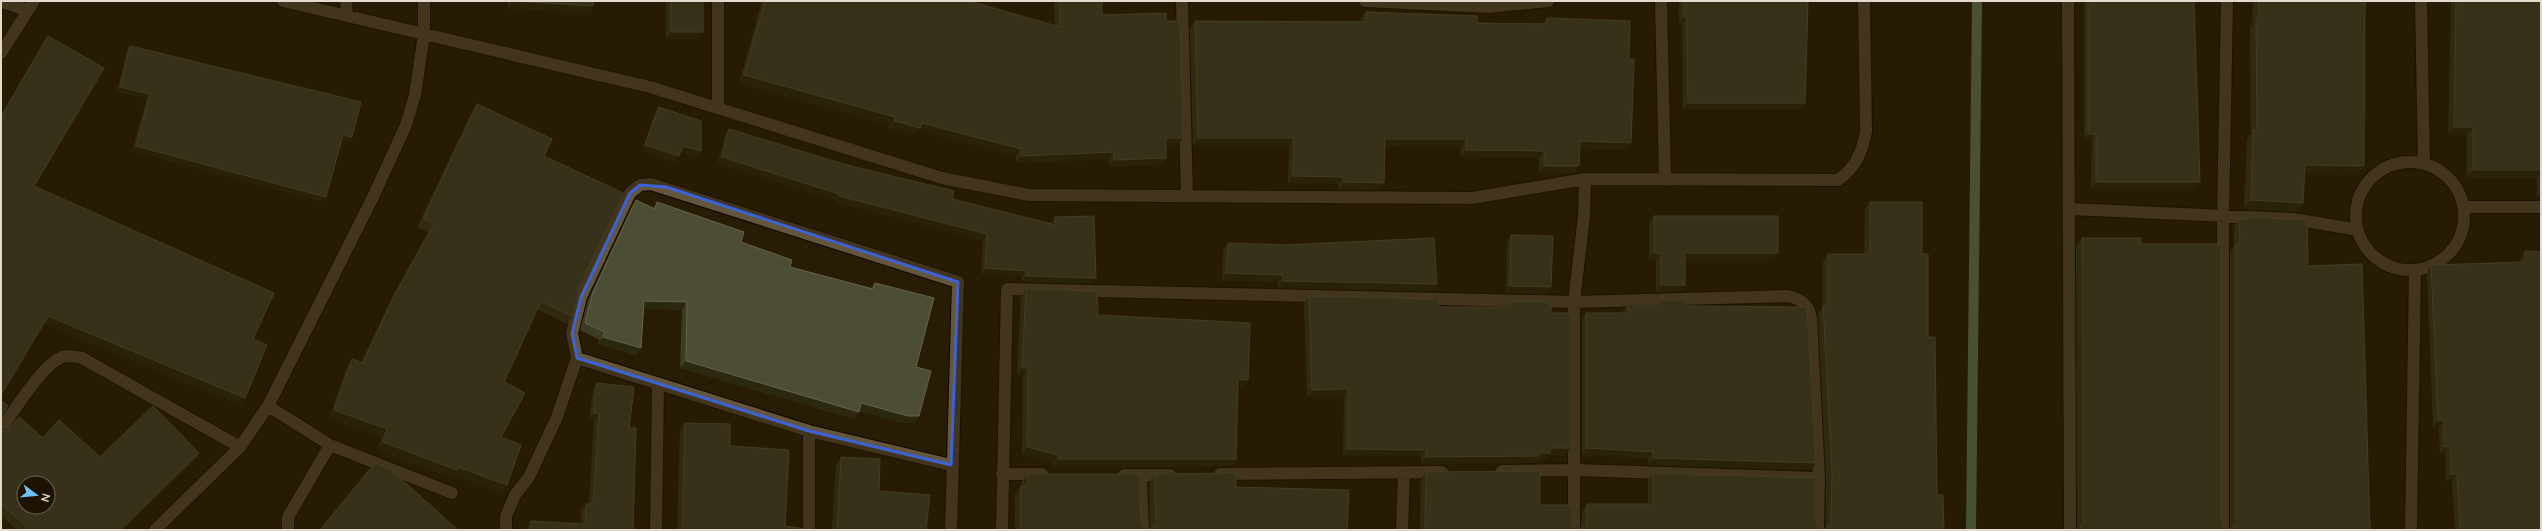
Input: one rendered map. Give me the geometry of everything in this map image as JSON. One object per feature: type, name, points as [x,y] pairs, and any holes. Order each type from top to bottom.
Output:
[{"type":"street","points":[[283,1],[650,86],[942,178],[991,189],[1029,195],[1472,198],[1585,179],[1838,180],[1849,172],[1863,149],[1866,132],[1864,1]]},
{"type":"street","points":[[346,1],[347,16]]},
{"type":"street","points":[[155,530],[240,447],[268,406],[377,190],[406,125],[415,95],[424,34],[424,1]]},
{"type":"street","points":[[718,1],[718,108]]},
{"type":"street","points":[[1182,1],[1187,196]]},
{"type":"street","points":[[1365,1],[1488,4],[1548,1]]},
{"type":"street","points":[[1661,1],[1665,180]]},
{"type":"street","points":[[2068,1],[2070,209],[2070,530]]},
{"type":"street","points":[[2223,530],[2223,217],[2227,1]]},
{"type":"street","points":[[2421,1],[2424,164]]},
{"type":"street","points":[[1,2],[30,5],[1,53]]},
{"type":"street","points":[[2399,164],[2424,164],[2445,175],[2460,196],[2464,220],[2461,234],[2454,248],[2443,259],[2430,266],[2415,270],[2402,270],[2379,261],[2362,242],[2358,230],[2357,205],[2364,188],[2376,174],[2399,164]]},
{"type":"street","points":[[1574,530],[1574,302],[1584,216],[1585,179]]},
{"type":"street","points":[[506,530],[506,516],[515,495],[529,477],[557,417],[577,358],[572,334],[581,297],[630,193],[640,185],[651,184],[666,187],[958,282],[951,465],[951,530]]},
{"type":"street","points":[[2463,207],[2541,207]]},
{"type":"street","points":[[2070,209],[2294,219],[2358,230]]},
{"type":"street","points":[[2410,530],[2415,270]]},
{"type":"street","points":[[1002,530],[1002,474],[1008,289],[1574,302],[1787,296],[1802,301],[1811,317],[1819,478],[1818,530]]},
{"type":"street","points":[[1,429],[47,367],[62,357],[71,356],[82,358],[240,447]]},
{"type":"street","points":[[577,358],[809,431],[951,465]]},
{"type":"street","points":[[656,530],[658,384]]},
{"type":"street","points":[[268,406],[330,445],[452,493]]},
{"type":"street","points":[[809,431],[809,530]]},
{"type":"street","points":[[288,530],[288,517],[330,445]]},
{"type":"street","points":[[1489,471],[1575,470],[1819,478]]},
{"type":"street","points":[[1204,474],[1458,472]]},
{"type":"street","points":[[1402,530],[1404,473]]},
{"type":"street","points":[[1002,474],[1056,474]]},
{"type":"street","points":[[1110,474],[1180,474]]},
{"type":"street","points":[[1140,475],[1143,530]]},
{"type":"highlighted area","points":[[640,185],[666,187],[958,282],[951,465],[809,431],[577,358],[572,333],[581,297],[630,193]]},
{"type":"building","points":[[512,1],[594,1],[593,6]]},
{"type":"building","points":[[671,1],[703,1],[703,32],[671,32]]},
{"type":"building","points":[[765,1],[969,1],[1060,27],[1059,1],[1102,1],[1102,15],[1166,13],[1166,21],[1180,21],[1183,138],[1166,138],[1166,158],[1114,160],[1114,152],[1021,156],[1021,149],[922,123],[920,128],[894,121],[895,117],[744,75]]},
{"type":"building","points":[[1684,1],[1808,1],[1805,103],[1688,103],[1687,17],[1684,17]]},
{"type":"building","points":[[2088,1],[2194,1],[2200,182],[2096,182],[2096,134],[2088,134]]},
{"type":"building","points":[[2259,1],[2365,1],[2364,166],[2305,165],[2303,203],[2251,200],[2253,130],[2257,130],[2256,19],[2258,19]]},
{"type":"building","points":[[2456,1],[2541,1],[2541,170],[2473,170],[2473,127],[2454,127]]},
{"type":"building","points":[[1366,12],[1477,16],[1477,23],[1547,24],[1547,18],[1630,21],[1629,59],[1634,59],[1631,143],[1580,141],[1579,166],[1544,166],[1544,151],[1466,150],[1466,139],[1385,139],[1384,183],[1344,182],[1344,177],[1293,176],[1294,138],[1198,138],[1195,21],[1366,22]]},
{"type":"building","points":[[48,36],[104,68],[34,186],[274,293],[253,339],[267,345],[245,398],[48,316],[1,395],[1,117]]},
{"type":"building","points":[[130,46],[361,102],[352,137],[343,135],[326,197],[136,146],[150,94],[120,87]]},
{"type":"building","points":[[477,104],[552,139],[544,156],[623,193],[580,286],[572,316],[541,301],[504,382],[525,393],[501,437],[521,445],[507,485],[458,467],[457,470],[383,442],[387,429],[334,410],[352,359],[363,363],[395,294],[434,224],[423,219]]},
{"type":"building","points":[[659,107],[701,121],[701,151],[683,146],[679,156],[645,145]]},
{"type":"building","points":[[729,129],[847,165],[954,191],[952,199],[1056,225],[1055,217],[1094,216],[1096,278],[1026,276],[1026,271],[985,268],[987,234],[839,196],[839,194],[722,157]]},
{"type":"building","points":[[636,200],[655,209],[657,202],[744,232],[741,242],[792,260],[790,267],[873,289],[875,283],[934,298],[916,367],[931,371],[919,416],[908,416],[861,403],[859,412],[686,361],[687,302],[644,301],[641,348],[603,337],[605,332],[585,323],[593,292]]},
{"type":"building","points":[[1870,202],[1922,202],[1922,254],[1928,254],[1928,337],[1935,337],[1937,495],[1943,495],[1944,530],[1579,530],[1586,526],[1587,504],[1653,504],[1653,473],[1816,478],[1816,523],[1820,529],[1827,529],[1831,523],[1832,471],[1823,306],[1828,306],[1828,254],[1870,254]]},
{"type":"building","points":[[1654,216],[1778,216],[1778,253],[1685,253],[1685,285],[1661,285],[1661,253],[1654,253]]},
{"type":"building","points":[[2249,217],[2307,220],[2308,266],[2362,264],[2370,530],[2229,530],[2235,526],[2236,522],[2236,243],[2240,243],[2239,219],[2249,219]]},
{"type":"building","points":[[1511,235],[1553,236],[1551,287],[1510,286]]},
{"type":"building","points":[[1434,238],[1437,284],[1283,281],[1283,275],[1226,273],[1228,243],[1284,245]]},
{"type":"building","points":[[2082,238],[2141,238],[2141,244],[2221,244],[2221,522],[2224,529],[2229,530],[2080,530],[2083,522]]},
{"type":"building","points":[[2525,251],[2541,252],[2541,530],[2460,530],[2457,474],[2451,474],[2450,446],[2444,447],[2444,420],[2438,420],[2431,265],[2525,262]]},
{"type":"building","points":[[1026,289],[1097,291],[1098,315],[1250,323],[1248,380],[1238,379],[1236,459],[1058,459],[1058,455],[1027,447],[1028,368],[1022,368]]},
{"type":"building","points":[[1309,296],[1438,299],[1439,307],[1510,307],[1510,301],[1551,302],[1551,313],[1571,313],[1571,448],[1550,448],[1550,453],[1539,453],[1539,456],[1426,457],[1426,450],[1348,449],[1348,389],[1312,390]]},
{"type":"building","points":[[1661,300],[1686,300],[1686,306],[1807,307],[1816,463],[1653,458],[1653,452],[1586,448],[1586,313],[1628,313],[1628,304],[1661,304]]},
{"type":"building","points":[[597,383],[634,387],[629,428],[636,428],[633,530],[531,530],[531,521],[585,524],[586,504],[593,504],[599,414],[593,413]]},
{"type":"building","points":[[1,400],[8,406],[1,417]]},
{"type":"building","points":[[153,406],[199,453],[120,530],[25,530],[28,528],[1,504],[1,426],[10,428],[19,417],[43,438],[59,420],[100,457]]},
{"type":"building","points":[[685,423],[730,424],[730,446],[789,450],[785,526],[814,530],[682,530]]},
{"type":"building","points":[[841,457],[880,459],[879,491],[930,495],[926,530],[837,530]]},
{"type":"building","points":[[375,463],[390,469],[458,530],[320,530]]},
{"type":"building","points":[[1540,471],[1540,505],[1572,505],[1572,526],[1579,530],[1425,530],[1426,472]]},
{"type":"building","points":[[1236,473],[1236,487],[1349,490],[1347,530],[1020,530],[1021,486],[1027,486],[1027,474],[1139,474],[1141,522],[1143,526],[1149,529],[1153,528],[1156,522],[1154,474]]},
{"type":"waterway","points":[[1971,530],[1977,1]]}]
